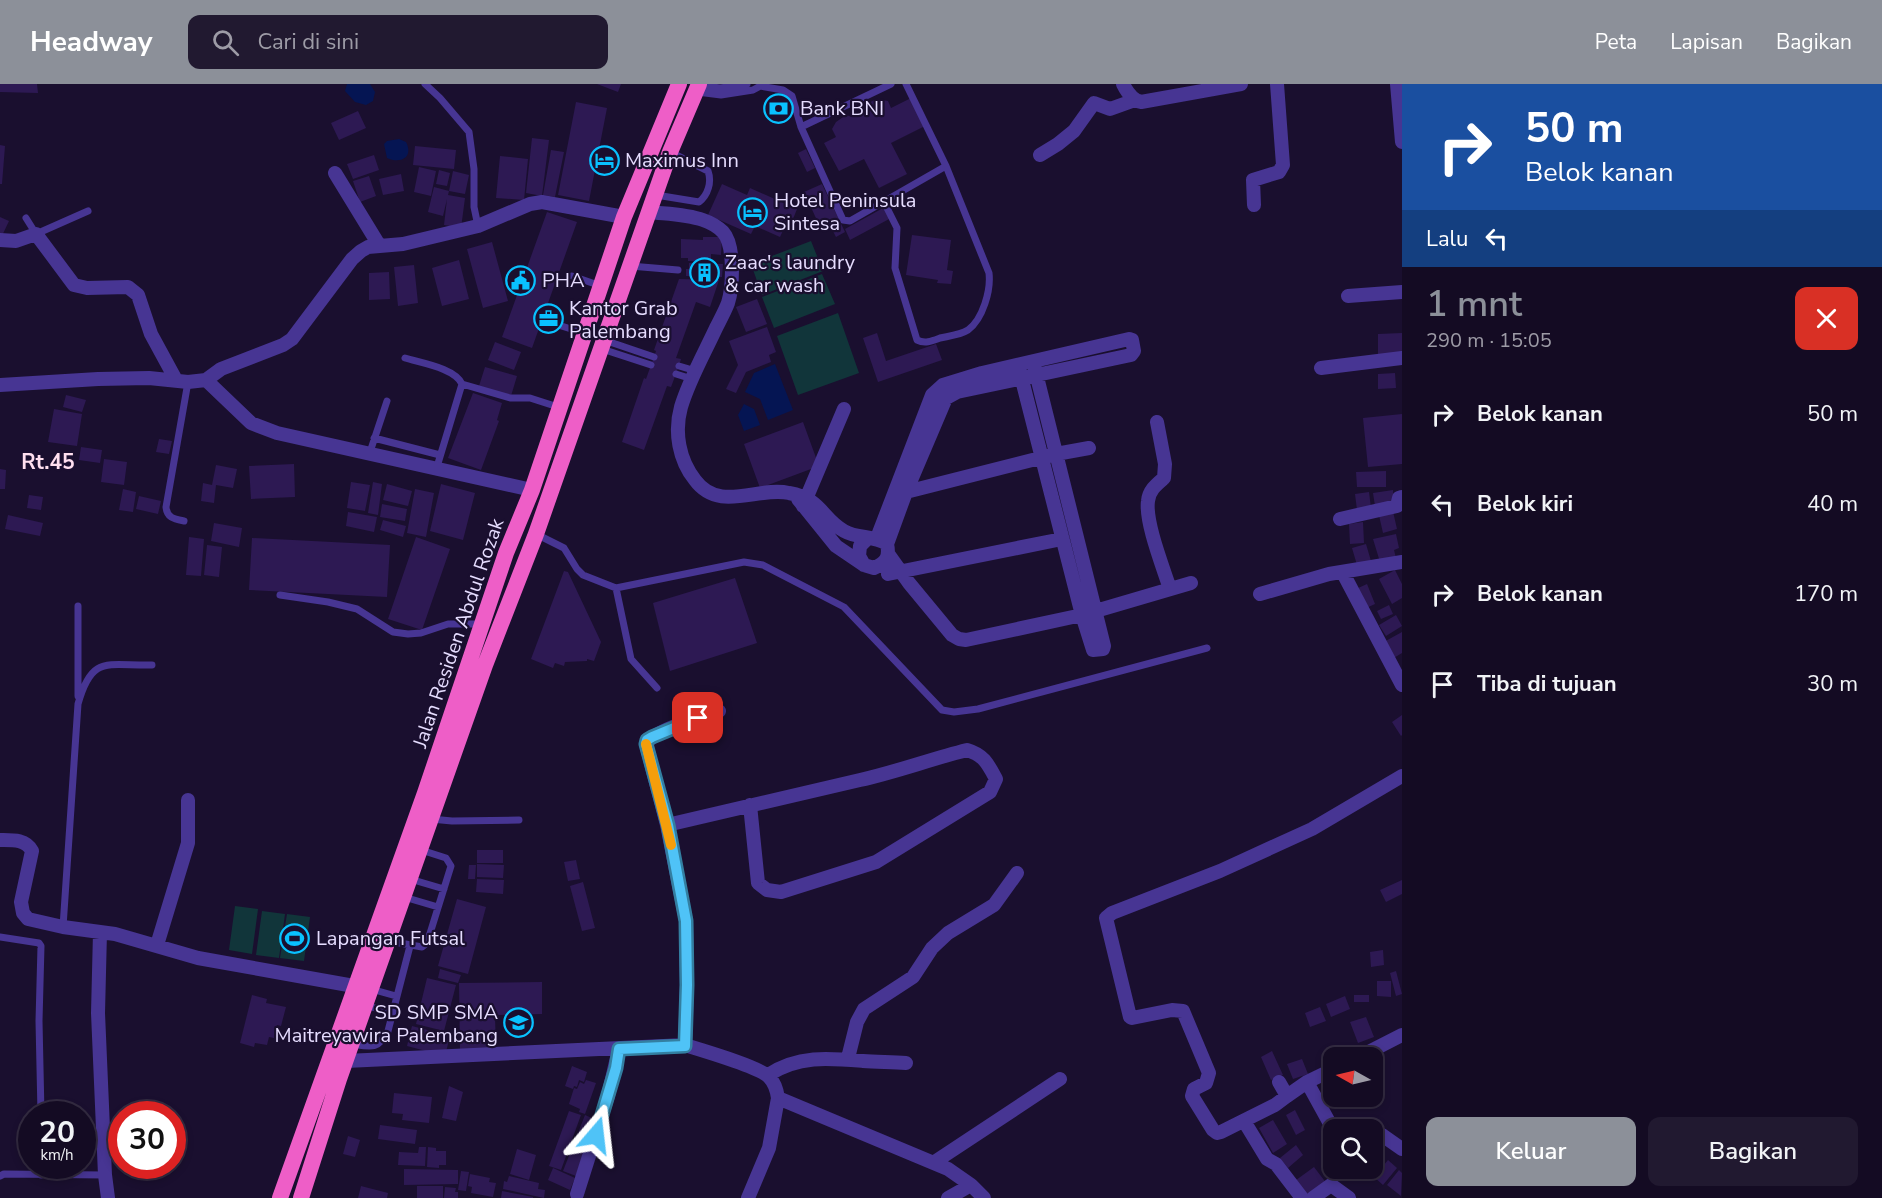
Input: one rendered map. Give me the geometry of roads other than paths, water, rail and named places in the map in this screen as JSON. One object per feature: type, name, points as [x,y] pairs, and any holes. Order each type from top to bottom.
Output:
[{"type":"highway","name":"Jalan Residen Abdul Rozak","points":[[300,1198],[352,1044],[364,993],[425,794],[506,553],[532,490],[624,217],[680,84]]},
{"type":"highway","name":"Jalan Residen Abdul Rozak","points":[[280,1198],[387,941],[422,850],[485,665],[536,534],[649,212],[663,196],[698,87]]},
{"type":"street","points":[[1123,84],[1127,92],[1135,100],[1141,102],[1185,89],[1241,84]]},
{"type":"street","points":[[1254,206],[1253,180],[1280,172],[1283,165],[1277,84]]},
{"type":"street","points":[[1397,84],[1402,141]]},
{"type":"street","points":[[1040,155],[1058,144],[1074,130],[1094,103],[1110,109],[1135,100]]},
{"type":"street","points":[[335,172],[379,245]]},
{"type":"street","points":[[0,385],[65,380],[149,378],[182,381],[206,380],[221,369],[283,345],[292,339],[352,259],[361,251],[379,245],[403,244],[478,226],[530,204],[542,202],[624,217]]},
{"type":"street","points":[[649,212],[703,220],[723,232],[729,246],[731,269],[728,302],[681,409],[679,450],[697,483],[711,493],[734,498],[775,492],[818,506],[840,529],[880,544],[899,576],[958,639],[966,640],[1088,613],[1191,583]]},
{"type":"street","points":[[0,240],[20,241],[36,234],[74,285],[87,288],[128,287],[136,292],[151,334],[182,381]]},
{"type":"street","points":[[1348,296],[1402,292]]},
{"type":"street","points":[[869,567],[883,564],[880,544],[942,393],[982,373],[1129,339],[1132,341],[1134,351],[1131,355],[1023,380],[942,393]]},
{"type":"street","points":[[1321,368],[1402,358]]},
{"type":"street","points":[[1025,363],[1037,376],[1056,454],[1088,613]]},
{"type":"street","points":[[1025,363],[1023,380],[1062,539],[1088,613]]},
{"type":"street","points":[[206,380],[251,423],[277,433],[370,452],[438,461],[532,490]]},
{"type":"street","points":[[802,500],[844,409]]},
{"type":"street","points":[[1157,422],[1165,464],[1164,478],[1152,489],[1148,500],[1149,520],[1170,589]]},
{"type":"street","points":[[880,544],[906,492],[922,437]]},
{"type":"street","points":[[906,492],[1042,457],[1089,448]]},
{"type":"street","points":[[1340,519],[1397,506],[1402,497]]},
{"type":"street","points":[[802,500],[836,546],[869,567],[899,576],[1062,539]]},
{"type":"street","points":[[869,567],[859,556],[860,546],[880,544]]},
{"type":"street","points":[[1260,594],[1329,574],[1402,562]]},
{"type":"street","points":[[1343,573],[1402,685]]},
{"type":"street","points":[[685,1046],[686,921],[668,825],[646,744],[647,740],[677,725],[719,711]]},
{"type":"street","points":[[668,825],[750,805],[862,780],[967,750],[977,753],[986,762],[996,779],[990,792],[876,862],[781,892],[767,890],[758,883],[750,805]]},
{"type":"street","points":[[1323,1074],[1307,1082],[1275,1105],[1217,1133],[1192,1096],[1194,1089],[1206,1083],[1209,1073],[1183,1011],[1172,1010],[1130,1017],[1107,925],[1107,916],[1221,872],[1312,829],[1402,776]]},
{"type":"street","points":[[157,945],[188,843],[188,800]]},
{"type":"street","points":[[0,840],[16,840],[29,846],[32,851],[21,902],[24,915],[28,919],[63,927],[115,934],[198,958],[364,993]]},
{"type":"street","points":[[848,1059],[857,1022],[864,1009],[913,976],[932,948],[948,933],[993,905],[1017,873]]},
{"type":"street","points":[[100,932],[98,1012],[108,1198]]},
{"type":"street","points":[[1379,1047],[1402,1035]]},
{"type":"street","points":[[346,1061],[685,1046],[722,1056],[768,1075],[776,1087],[778,1098],[769,1148],[748,1198]]},
{"type":"street","points":[[577,1194],[611,1086],[619,1049]]},
{"type":"street","points":[[768,1075],[786,1065],[808,1059],[906,1062]]},
{"type":"street","points":[[933,1162],[1060,1078]]},
{"type":"street","points":[[1279,1082],[1287,1096]]},
{"type":"street","points":[[1307,1082],[1327,1119]]},
{"type":"street","points":[[778,1098],[948,1168],[984,1198]]},
{"type":"street","points":[[1244,1121],[1267,1159],[1276,1164],[1302,1198]]},
{"type":"street","points":[[1383,1136],[1402,1149]]},
{"type":"street","points":[[948,1198],[971,1185]]},
{"type":"street","points":[[1313,1198],[1331,1185],[1348,1198]]},
{"type":"lane","points":[[425,84],[470,132],[474,169],[474,207],[478,226]]},
{"type":"lane","points":[[698,87],[720,88],[747,84]]},
{"type":"lane","points":[[801,127],[891,84]]},
{"type":"lane","points":[[884,202],[897,228],[895,268],[917,340],[925,343],[966,331],[976,322],[985,302],[990,281],[986,263],[946,166],[906,84]]},
{"type":"lane","points":[[698,87],[721,94],[753,90],[758,85],[783,90],[792,96],[801,127],[843,220],[850,221],[946,166]]},
{"type":"lane","points":[[663,196],[699,202],[703,200],[710,183],[708,171],[677,156]]},
{"type":"lane","points":[[26,218],[36,234],[88,211]]},
{"type":"lane","points":[[630,266],[678,270]]},
{"type":"lane","points":[[572,276],[601,287]]},
{"type":"lane","points":[[555,324],[585,334]]},
{"type":"lane","points":[[602,344],[654,357]]},
{"type":"lane","points":[[602,344],[651,365]]},
{"type":"lane","points":[[374,438],[438,461],[462,384],[460,379],[450,372],[405,358]]},
{"type":"lane","points":[[679,366],[694,375]]},
{"type":"lane","points":[[676,374],[694,375]]},
{"type":"lane","points":[[182,381],[166,512],[171,517],[184,521]]},
{"type":"lane","points":[[462,384],[510,398],[530,398],[560,408]]},
{"type":"lane","points":[[370,452],[387,401]]},
{"type":"lane","points":[[536,534],[564,548],[577,569],[583,574],[616,588],[744,562],[764,565],[844,607],[942,710],[948,712],[978,709],[1207,648]]},
{"type":"lane","points":[[616,588],[632,659],[657,688]]},
{"type":"lane","points":[[280,595],[357,609],[393,632],[421,633],[448,624],[482,624]]},
{"type":"lane","points":[[63,927],[78,704],[78,606]]},
{"type":"lane","points":[[78,704],[87,678],[100,667],[152,665]]},
{"type":"lane","points":[[431,819],[452,821],[519,819]]},
{"type":"lane","points":[[387,941],[420,948],[425,945],[451,866],[450,861],[446,858],[422,850]]},
{"type":"lane","points":[[410,879],[444,889]]},
{"type":"lane","points":[[404,897],[438,907]]},
{"type":"lane","points":[[0,937],[39,943],[41,946],[39,1021],[41,1101]]},
{"type":"lane","points":[[352,1044],[378,1045],[388,1030],[410,946]]},
{"type":"lane","points":[[364,993],[396,996]]},
{"type":"lane","points":[[364,993],[392,1013]]},
{"type":"lane","points":[[0,1176],[18,1174]]},
{"type":"lane","points":[[96,1175],[105,1175]]},
{"type":"place","name":"Bank BNI","points":[[779,108]]},
{"type":"place","name":"Maximus Inn","points":[[604,160]]},
{"type":"place","name":"Hotel Peninsula Sintesa","points":[[753,212]]},
{"type":"place","name":"Zaac's laundry & car wash","points":[[704,273]]},
{"type":"place","name":"PHA","points":[[521,280]]},
{"type":"place","name":"Kantor Grab Palembang","points":[[548,319]]},
{"type":"place","name":"Lapangan Futsal","points":[[295,938]]},
{"type":"place","name":"SD SMP SMA Maitreyawira Palembang","points":[[519,1023]]},
{"type":"district","name":"Rt.45","points":[[48,462]]}]
